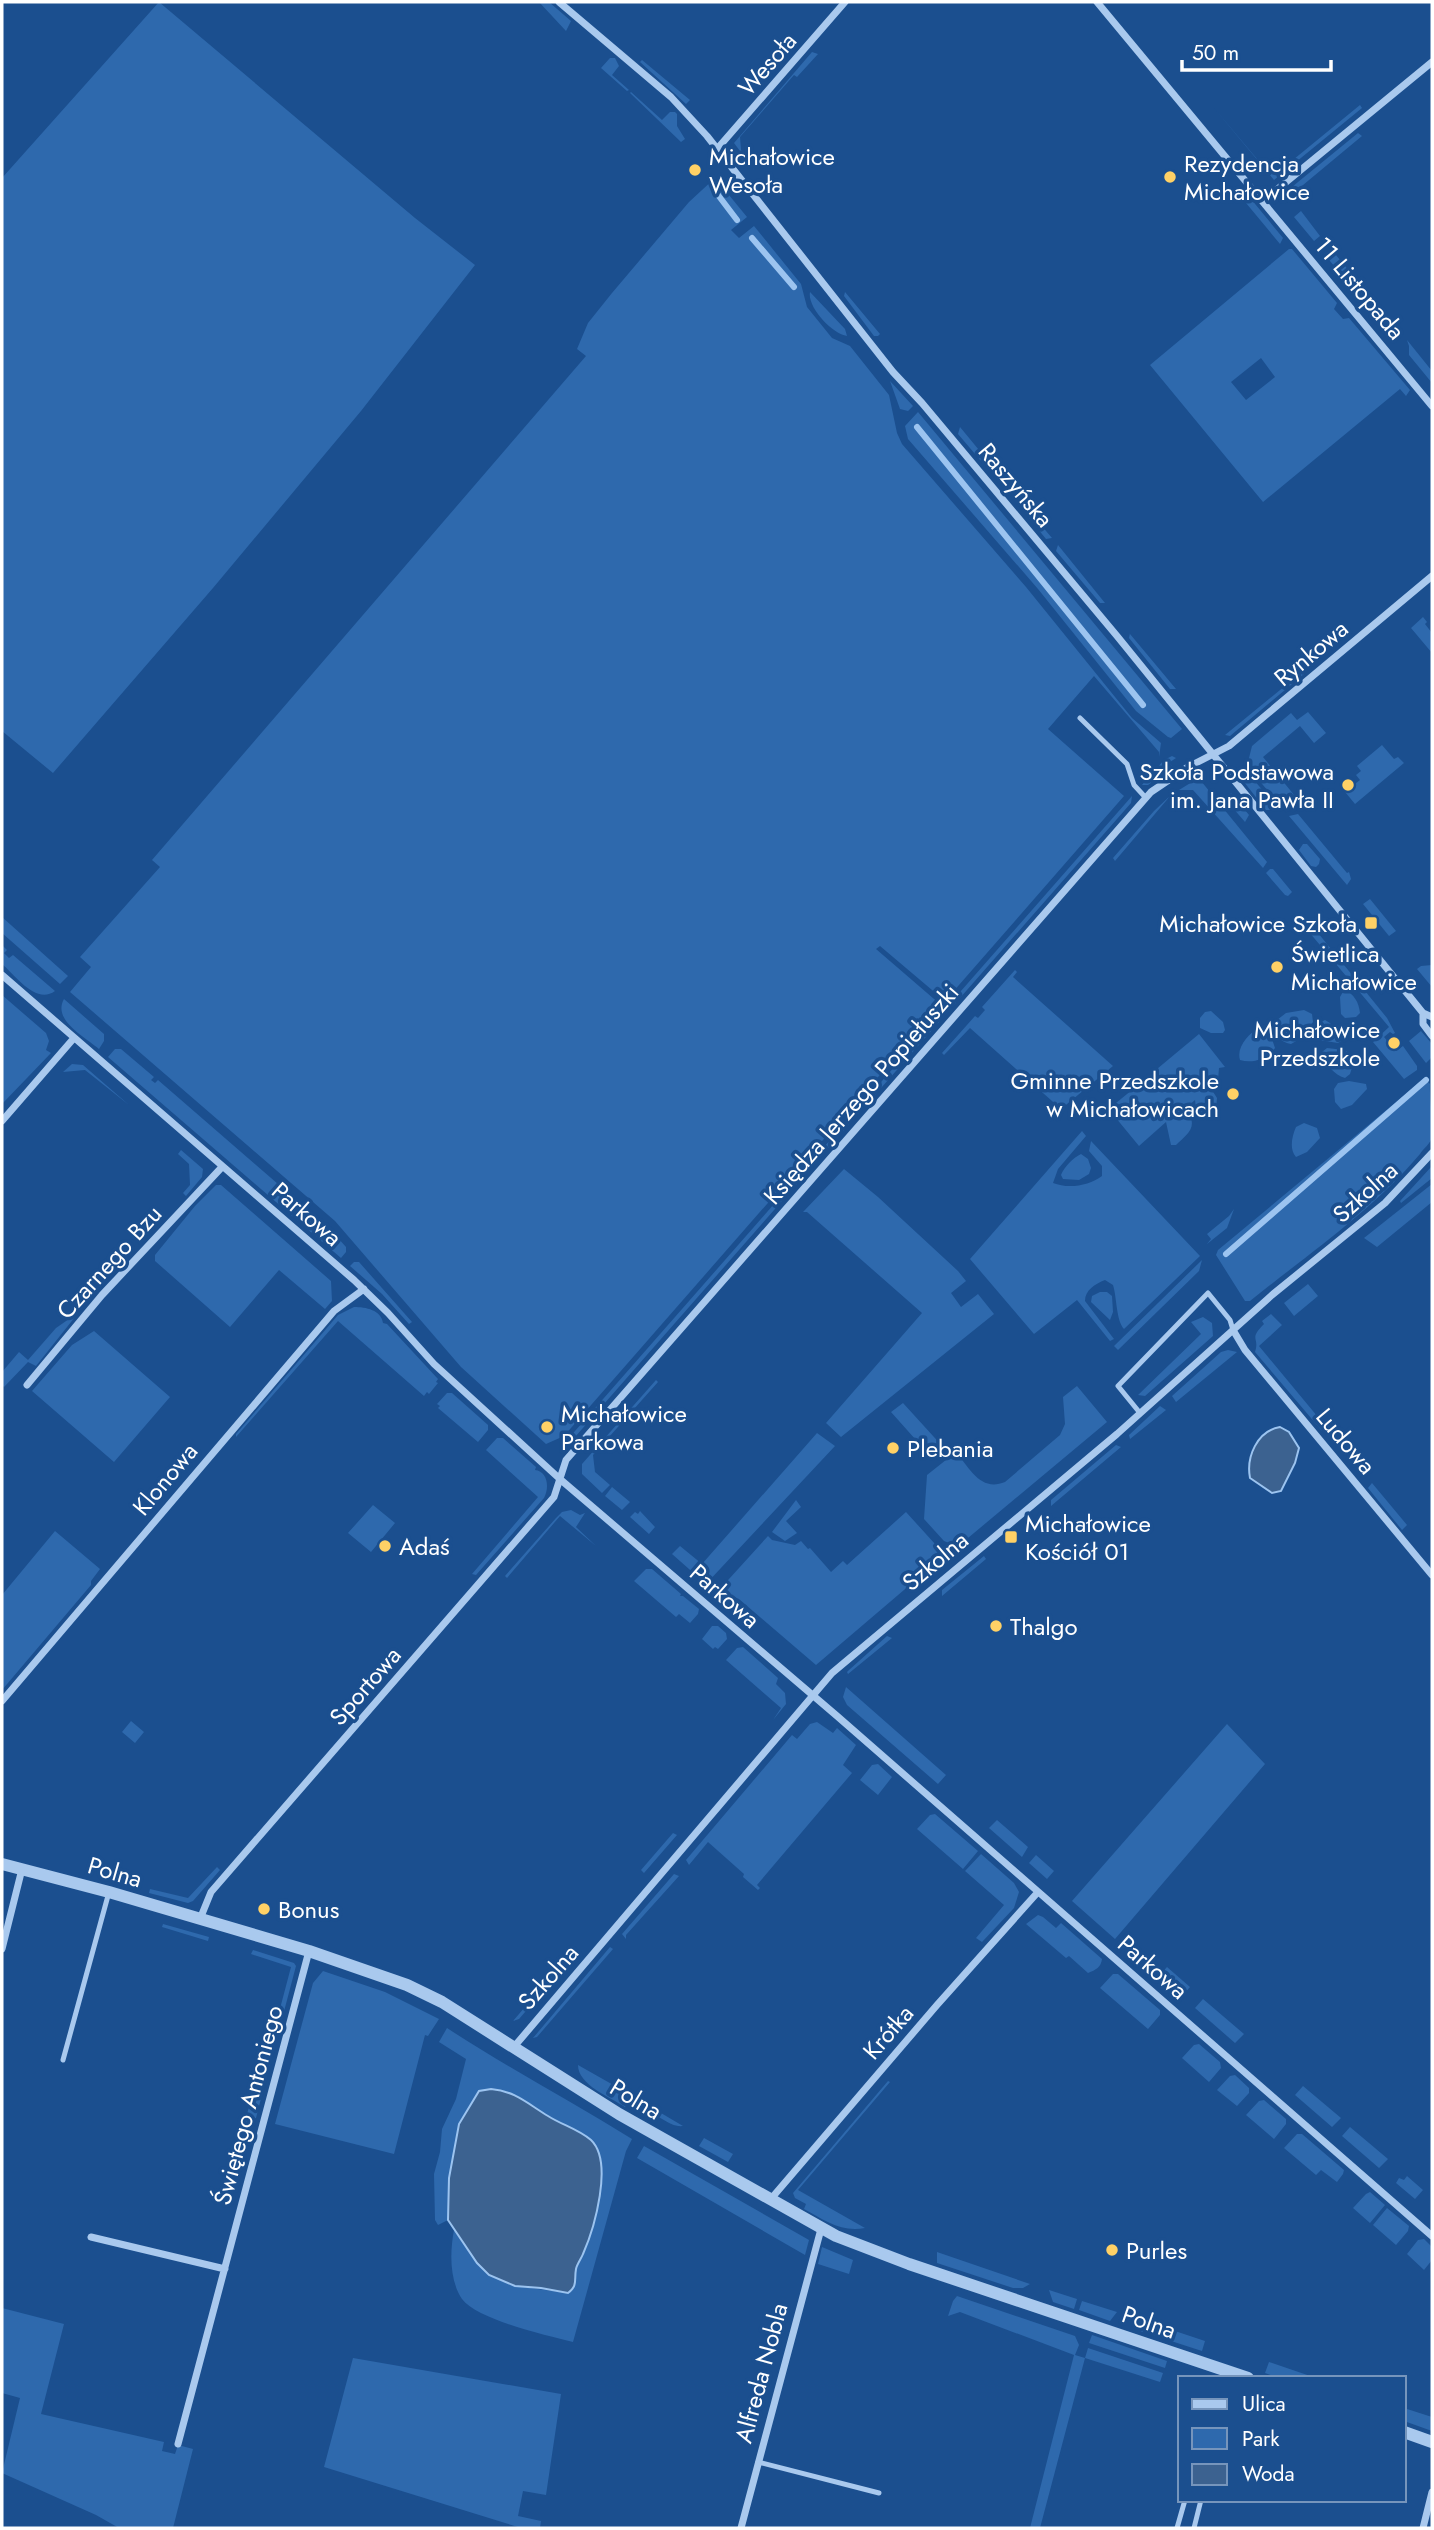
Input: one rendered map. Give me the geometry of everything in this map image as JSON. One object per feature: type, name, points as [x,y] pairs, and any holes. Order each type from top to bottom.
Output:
[{"type":"street","name":"Raszyńska","points":[[559,2],[671,97],[717,149],[893,372],[1213,755],[1423,1013],[1432,1017]]},
{"type":"street","name":"Wesoła","points":[[717,149],[845,2]]},
{"type":"street","name":"11 Listopada","points":[[1097,2],[1432,405]]},
{"type":"street","points":[[1263,201],[1432,62]]},
{"type":"street","name":"Rynkowa","points":[[1213,755],[1229,746],[1432,576]]},
{"type":"street","name":"Księdza Jerzego Popiełuszki","points":[[561,1480],[565,1462],[576,1448],[1146,798],[1173,776],[1213,755]]},
{"type":"street","name":"Parkowa","points":[[2,975],[364,1289],[434,1364],[561,1480],[1432,2236]]},
{"type":"street","name":"Raszyńska","points":[[1423,1013],[1423,1024],[1432,1036]]},
{"type":"street","points":[[2,1121],[74,1038]]},
{"type":"street","name":"Szkolna","points":[[513,2048],[813,1696],[848,1659],[1385,1203],[1432,1153]]},
{"type":"street","name":"Czarnego Bzu","points":[[27,1385],[102,1295],[222,1167]]},
{"type":"street","name":"Klonowa","points":[[2,1701],[334,1311],[364,1289]]},
{"type":"street","name":"Ludowa","points":[[1233,1330],[1245,1350],[1432,1575]]},
{"type":"street","name":"Sportowa","points":[[200,1919],[211,1892],[549,1503],[558,1492],[561,1480]]},
{"type":"street","name":"Polna","points":[[2,1864],[109,1892],[309,1951],[407,1985],[442,2002],[619,2114],[821,2229],[858,2246],[1225,2375]]},
{"type":"street","points":[[2,1949],[22,1869]]},
{"type":"street","name":"Krótka","points":[[769,2200],[1038,1892]]},
{"type":"street","name":"Świętego Antoniego","points":[[178,2444],[309,1951]]},
{"type":"street","name":"Alfreda Nobla","points":[[741,2528],[821,2229]]},
{"type":"street","points":[[91,2237],[225,2269]]},
{"type":"street","points":[[1406,2433],[1432,2442]]},
{"type":"street","points":[[1423,2528],[1432,2492]]},
{"type":"lane","points":[[1080,718],[1128,764],[1134,785],[1146,798]]},
{"type":"lane","points":[[1140,1413],[1118,1386],[1208,1293],[1230,1320],[1233,1330]]},
{"type":"lane","points":[[63,2060],[109,1892]]},
{"type":"lane","points":[[758,2462],[879,2493]]},
{"type":"lane","points":[[1177,2528],[1184,2502]]},
{"type":"lane","points":[[1194,2528],[1200,2502]]},
{"type":"green space","points":[[159,2],[415,218],[475,265],[361,411],[53,773],[2,731],[2,178]]},
{"type":"green space","points":[[539,2],[549,2],[571,21],[566,31]]},
{"type":"green space","points":[[812,52],[818,54],[797,77],[794,75],[740,137],[741,150],[755,171],[734,143]]},
{"type":"green space","points":[[610,58],[615,58],[619,66],[612,75],[629,90],[601,68]]},
{"type":"green space","points":[[642,60],[690,100],[686,104],[640,62]]},
{"type":"green space","points":[[631,92],[662,120],[670,112],[675,112],[677,126],[685,139],[681,142]]},
{"type":"green space","points":[[1360,105],[1362,108],[1274,180],[1214,108],[1268,172],[1273,168],[1277,173]]},
{"type":"green space","points":[[1358,133],[1362,136],[1291,195],[1287,191]]},
{"type":"green space","points":[[715,178],[747,217],[731,230],[739,238],[754,226],[801,284],[807,307],[832,338],[850,346],[889,395],[902,444],[1026,587],[1132,718],[1161,743],[1159,757],[1159,752],[1094,676],[1048,729],[1124,796],[945,1001],[880,946],[876,949],[941,1005],[564,1436],[546,1444],[461,1367],[335,1221],[70,992],[91,967],[80,957],[160,867],[152,860],[586,356],[577,349],[588,323],[689,202]]},
{"type":"green space","points":[[1251,199],[1283,238],[1280,244],[1246,203]]},
{"type":"green space","points":[[1301,211],[1320,236],[1314,241],[1294,217]]},
{"type":"green space","points":[[1292,249],[1337,303],[1334,309],[1343,319],[1349,318],[1410,390],[1406,396],[1400,389],[1263,502],[1150,365]],"holes":[[[1261,358],[1275,377],[1246,400],[1231,382]]]},
{"type":"green space","points":[[1331,249],[1383,312],[1371,299],[1362,299],[1324,254]]},
{"type":"green space","points":[[810,292],[845,329],[847,336],[834,330],[816,312]]},
{"type":"green space","points":[[845,292],[880,334],[878,336],[874,336],[844,296]]},
{"type":"green space","points":[[1407,340],[1432,371],[1432,383],[1409,355]]},
{"type":"green space","points":[[890,381],[913,406],[908,411],[900,409]]},
{"type":"green space","points":[[918,412],[1182,729],[1171,738],[1136,711],[1038,589],[908,439],[905,426]]},
{"type":"green space","points":[[960,427],[993,467],[987,468],[958,434]]},
{"type":"green space","points":[[1018,498],[1052,538],[1046,539],[1017,503]]},
{"type":"green space","points":[[1058,545],[1105,603],[1100,603],[1056,551]]},
{"type":"green space","points":[[1423,617],[1432,633],[1432,653],[1411,628]]},
{"type":"green space","points":[[1130,633],[1176,689],[1170,689],[1129,638]]},
{"type":"green space","points":[[1302,672],[1304,674],[1230,736],[1225,735]]},
{"type":"green space","points":[[1308,712],[1326,733],[1314,743],[1300,726],[1263,757],[1299,801],[1297,803],[1290,796],[1279,804],[1247,766],[1252,746],[1291,713],[1297,720]]},
{"type":"green space","points":[[1382,745],[1394,759],[1398,757],[1404,763],[1355,804],[1341,787],[1346,782],[1351,787],[1360,780],[1356,775],[1361,771],[1357,766]]},
{"type":"green space","points":[[1172,756],[1176,758],[1170,762],[1172,767],[1148,785],[1142,785],[1164,760]]},
{"type":"green space","points":[[1253,779],[1276,806],[1266,810],[1244,782]]},
{"type":"green space","points":[[1201,781],[1267,862],[1263,868],[1193,790],[1179,790],[1192,782]]},
{"type":"green space","points":[[1231,793],[1249,815],[1245,822],[1226,800]]},
{"type":"green space","points":[[1171,795],[1115,861],[1113,858]]},
{"type":"green space","points":[[1132,796],[1131,803],[568,1445],[566,1444],[568,1439]]},
{"type":"green space","points":[[1298,814],[1347,873],[1349,872],[1351,879],[1347,885],[1289,816]]},
{"type":"green space","points":[[1303,844],[1307,844],[1320,859],[1316,867],[1311,866],[1299,850]]},
{"type":"green space","points":[[1273,869],[1292,892],[1288,896],[1266,873]]},
{"type":"green space","points":[[1370,899],[1396,931],[1389,936],[1363,904]]},
{"type":"green space","points":[[2,917],[68,976],[60,984],[2,933]]},
{"type":"green space","points":[[1314,928],[1387,1018],[1395,1033],[1390,1032],[1384,1037],[1396,1051],[1403,1046],[1417,1066],[1417,1070],[1404,1079],[1373,1042],[1389,1027],[1309,932]]},
{"type":"green space","points":[[2,945],[9,958],[13,955],[55,991],[41,994],[20,982],[2,964]]},
{"type":"green space","points":[[1432,965],[1432,987],[1417,969]]},
{"type":"green space","points":[[1015,970],[1017,972],[1013,977],[1113,1066],[1061,1109],[970,1028],[944,1055],[942,1053],[975,1016],[978,1018],[985,1010],[982,1007]]},
{"type":"green space","points":[[1344,990],[1351,993],[1357,1002],[1360,1013],[1356,1017],[1345,1018],[1341,1014],[1340,997]]},
{"type":"green space","points":[[2,995],[46,1033],[49,1041],[46,1050],[51,1053],[2,1104]]},
{"type":"green space","points":[[64,999],[104,1034],[104,1041],[99,1049],[66,1021],[61,1007]]},
{"type":"green space","points":[[1304,1010],[1312,1014],[1313,1022],[1298,1040],[1291,1044],[1283,1041],[1276,1032],[1277,1020],[1286,1013]]},
{"type":"green space","points":[[1211,1011],[1223,1022],[1223,1033],[1211,1033],[1200,1028],[1200,1018],[1205,1012]]},
{"type":"green space","points":[[1325,1020],[1330,1023],[1341,1041],[1338,1043],[1314,1037],[1317,1024]]},
{"type":"green space","points":[[1259,1027],[1269,1030],[1275,1048],[1259,1060],[1240,1060],[1242,1046]]},
{"type":"green space","points":[[1421,1031],[1432,1044],[1432,1057],[1426,1063],[1409,1041]]},
{"type":"green space","points":[[1199,1034],[1225,1067],[1219,1068],[1218,1080],[1210,1087],[1217,1098],[1216,1109],[1201,1113],[1196,1108],[1195,1100],[1182,1111],[1191,1118],[1192,1126],[1176,1145],[1171,1145],[1166,1122],[1139,1146],[1111,1112],[1118,1109],[1116,1103],[1143,1081],[1151,1084],[1157,1082],[1157,1069]]},
{"type":"green space","points":[[1327,1048],[1344,1050],[1353,1055],[1350,1074],[1345,1078],[1327,1064],[1322,1052]]},
{"type":"green space","points":[[115,1049],[121,1049],[154,1077],[151,1080],[155,1083],[158,1080],[330,1229],[346,1247],[341,1258],[108,1057]]},
{"type":"green space","points":[[72,1064],[83,1065],[129,1105],[85,1070],[63,1072]]},
{"type":"green space","points":[[1425,1078],[1430,1084],[1432,1137],[1429,1144],[1381,1195],[1360,1213],[1250,1301],[1245,1301],[1216,1255],[1218,1250]]},
{"type":"green space","points":[[1349,1081],[1366,1084],[1367,1089],[1352,1105],[1341,1109],[1335,1102],[1334,1089],[1338,1083]]},
{"type":"green space","points":[[1304,1123],[1317,1128],[1320,1138],[1307,1152],[1296,1157],[1292,1146],[1293,1134],[1296,1127]]},
{"type":"green space","points":[[1082,1131],[1086,1136],[1058,1169],[1053,1183],[1078,1185],[1102,1176],[1102,1166],[1089,1151],[1091,1141],[1200,1256],[1124,1329],[1118,1315],[1113,1285],[1105,1280],[1091,1288],[1085,1301],[1114,1339],[1110,1341],[1077,1300],[1034,1334],[970,1259]]},
{"type":"green space","points":[[181,1150],[203,1169],[202,1177],[186,1196],[183,1193],[190,1185],[189,1164],[178,1154]]},
{"type":"green space","points":[[1081,1154],[1088,1159],[1091,1168],[1089,1174],[1079,1180],[1063,1179],[1061,1175],[1064,1169]]},
{"type":"green space","points":[[1432,1166],[1432,1178],[1401,1203],[1400,1201]]},
{"type":"green space","points":[[844,1169],[958,1271],[966,1281],[951,1293],[961,1307],[978,1294],[994,1314],[841,1437],[826,1423],[922,1313],[807,1212],[803,1212]]},
{"type":"green space","points":[[1432,1184],[1432,1202],[1377,1247],[1364,1238]]},
{"type":"green space","points":[[216,1185],[221,1185],[331,1281],[332,1301],[325,1309],[279,1270],[230,1327],[155,1261],[155,1255]]},
{"type":"green space","points":[[1234,1209],[1227,1228],[1207,1244],[1211,1239],[1207,1234]]},
{"type":"green space","points":[[1202,1260],[1199,1271],[1118,1350],[1114,1346]]},
{"type":"green space","points":[[359,1262],[412,1322],[409,1324],[382,1294],[350,1266]]},
{"type":"green space","points":[[1308,1284],[1318,1296],[1294,1316],[1284,1303]]},
{"type":"green space","points":[[1107,1292],[1112,1296],[1113,1312],[1110,1320],[1091,1302],[1092,1296]]},
{"type":"green space","points":[[354,1307],[376,1312],[383,1323],[387,1324],[438,1379],[429,1394],[427,1392],[424,1396],[338,1321],[236,1437],[338,1315]]},
{"type":"green space","points":[[79,1312],[36,1366],[28,1362],[4,1387],[2,1385],[2,1372],[19,1352],[28,1360],[56,1328]]},
{"type":"green space","points":[[1271,1314],[1282,1325],[1259,1346],[1327,1428],[1322,1431],[1255,1352],[1255,1336],[1264,1324],[1262,1321]]},
{"type":"green space","points":[[1203,1317],[1212,1323],[1213,1336],[1145,1396],[1138,1395],[1201,1334],[1191,1322]]},
{"type":"green space","points":[[94,1331],[170,1397],[114,1462],[32,1391],[72,1345]]},
{"type":"green space","points":[[1221,1352],[1237,1352],[1176,1402],[1172,1396]]},
{"type":"green space","points":[[656,1380],[658,1382],[593,1455],[595,1472],[610,1485],[602,1493],[582,1474],[582,1464]]},
{"type":"green space","points":[[1077,1386],[1107,1422],[962,1543],[956,1546],[944,1541],[924,1519],[927,1475],[956,1452],[971,1472],[983,1481],[989,1484],[1005,1482],[1060,1435],[1065,1424],[1063,1397]]},
{"type":"green space","points":[[447,1393],[452,1393],[488,1425],[488,1430],[478,1442],[438,1408],[440,1406],[437,1404]]},
{"type":"green space","points":[[903,1403],[944,1448],[932,1458],[891,1412]]},
{"type":"green space","points":[[1160,1406],[1166,1410],[1130,1439],[1129,1435]]},
{"type":"green space","points":[[817,1433],[835,1446],[706,1584],[672,1554],[680,1546],[702,1564]]},
{"type":"green space","points":[[497,1438],[503,1438],[536,1467],[535,1470],[545,1476],[547,1489],[544,1498],[476,1575],[472,1574],[538,1497],[486,1450]]},
{"type":"green space","points":[[1116,1445],[1121,1447],[1051,1506],[1051,1500]]},
{"type":"green space","points":[[1372,1483],[1407,1525],[1402,1530],[1368,1488]]},
{"type":"green space","points":[[612,1487],[630,1502],[622,1510],[605,1496]]},
{"type":"green space","points":[[796,1500],[801,1507],[786,1521],[797,1533],[785,1541],[772,1532]]},
{"type":"green space","points":[[373,1505],[395,1523],[371,1552],[348,1533]]},
{"type":"green space","points":[[571,1510],[580,1515],[585,1513],[576,1527],[596,1546],[560,1516],[507,1578],[505,1576],[556,1518],[562,1512]]},
{"type":"green space","points":[[640,1511],[655,1527],[649,1534],[630,1517]]},
{"type":"green space","points":[[906,1512],[945,1555],[816,1665],[739,1599],[719,1590],[768,1536],[772,1540],[795,1545],[801,1541],[831,1572],[843,1561],[847,1565]]},
{"type":"green space","points":[[55,1531],[100,1569],[91,1585],[2,1690],[2,1595]]},
{"type":"green space","points":[[984,1556],[986,1559],[942,1596],[942,1590]]},
{"type":"green space","points":[[646,1569],[652,1569],[681,1594],[680,1596],[699,1609],[690,1623],[679,1614],[676,1617],[634,1581]]},
{"type":"green space","points":[[712,1626],[718,1626],[726,1633],[727,1639],[718,1649],[713,1649],[702,1639]]},
{"type":"green space","points":[[887,1636],[892,1638],[848,1674],[849,1670]]},
{"type":"green space","points":[[743,1647],[778,1678],[776,1684],[785,1693],[786,1704],[773,1720],[781,1708],[726,1660],[737,1648]]},
{"type":"green space","points":[[846,1687],[946,1775],[938,1784],[847,1705],[843,1697]]},
{"type":"green space","points":[[131,1721],[144,1732],[135,1743],[122,1732]]},
{"type":"green space","points":[[817,1722],[833,1733],[837,1728],[856,1745],[843,1765],[852,1773],[757,1885],[760,1888],[758,1890],[743,1877],[744,1874],[708,1842],[689,1865],[686,1860],[792,1735],[797,1739],[810,1724]]},
{"type":"green space","points":[[1227,1724],[1265,1764],[1115,1939],[1072,1901]]},
{"type":"green space","points":[[878,1764],[892,1777],[878,1795],[860,1780],[872,1765]]},
{"type":"green space","points":[[935,1814],[978,1851],[963,1869],[917,1829],[930,1815]]},
{"type":"green space","points":[[997,1820],[1028,1847],[1022,1857],[989,1828]]},
{"type":"green space","points":[[673,1833],[677,1835],[644,1873],[641,1870]]},
{"type":"green space","points":[[981,1854],[1014,1883],[1019,1892],[1014,1908],[982,1942],[976,1938],[1004,1905],[965,1871]]},
{"type":"green space","points":[[1036,1855],[1054,1871],[1047,1879],[1029,1863]]},
{"type":"green space","points":[[217,1867],[220,1870],[193,1901],[188,1903],[149,1893],[150,1889],[188,1898]]},
{"type":"green space","points":[[674,1874],[679,1876],[626,1935],[626,1939],[622,1934]]},
{"type":"green space","points":[[1038,1915],[1056,1928],[1061,1923],[1102,1959],[1099,1966],[1088,1973],[1069,1956],[1066,1958],[1026,1924]]},
{"type":"green space","points":[[163,1924],[209,1937],[208,1941],[162,1927]]},
{"type":"green space","points":[[573,1947],[576,1953],[519,2019],[513,2021],[573,1951]]},
{"type":"green space","points":[[610,1947],[613,1949],[537,2037],[533,2038]]},
{"type":"green space","points":[[253,1950],[294,1963],[296,1966],[256,2118],[249,2121],[243,2140],[240,2139],[249,2107],[254,2107],[291,1967],[251,1954]]},
{"type":"green space","points":[[1167,1967],[1190,1987],[1182,1996],[1159,1976]]},
{"type":"green space","points":[[323,1971],[385,1992],[439,2019],[428,2036],[425,2035],[394,2154],[275,2124],[313,1983]]},
{"type":"green space","points":[[1113,1974],[1118,1974],[1160,2010],[1160,2015],[1148,2029],[1100,1988]]},
{"type":"green space","points":[[1203,1999],[1244,2034],[1235,2043],[1195,2008]]},
{"type":"green space","points":[[447,2028],[632,2139],[626,2151],[573,2342],[513,2326],[482,2314],[470,2307],[458,2291],[452,2265],[454,2230],[477,2263],[515,2286],[568,2293],[576,2283],[576,2268],[588,2241],[602,2182],[576,2130],[505,2091],[479,2091],[459,2124],[449,2178],[448,2220],[438,2225],[435,2220],[434,2174],[442,2129],[456,2099],[466,2059],[439,2042]]},
{"type":"green space","points":[[1199,2044],[1220,2062],[1221,2068],[1209,2082],[1182,2058],[1194,2045]]},
{"type":"green space","points":[[578,2065],[631,2095],[625,2107],[583,2079]]},
{"type":"green space","points":[[1235,2075],[1249,2088],[1249,2093],[1237,2106],[1217,2090],[1230,2076]]},
{"type":"green space","points":[[888,2081],[890,2082],[798,2190],[865,2228],[849,2229],[833,2224],[804,2209],[806,2204],[795,2198],[793,2193]]},
{"type":"green space","points":[[1303,2086],[1341,2118],[1332,2127],[1295,2095]]},
{"type":"green space","points":[[1264,2100],[1286,2119],[1286,2124],[1274,2139],[1246,2115],[1259,2101]]},
{"type":"green space","points":[[644,2103],[683,2126],[677,2126],[650,2113],[638,2113]]},
{"type":"green space","points":[[1350,2127],[1388,2159],[1379,2168],[1342,2136]]},
{"type":"green space","points":[[1297,2134],[1302,2134],[1344,2170],[1337,2182],[1321,2170],[1316,2175],[1284,2148]]},
{"type":"green space","points":[[704,2138],[733,2154],[728,2162],[699,2146]]},
{"type":"green space","points":[[644,2146],[809,2240],[805,2255],[637,2158]]},
{"type":"green space","points":[[1407,2176],[1423,2190],[1415,2199],[1396,2183],[1399,2178],[1404,2180]]},
{"type":"green space","points":[[1370,2192],[1385,2205],[1370,2223],[1353,2208]]},
{"type":"green space","points":[[1387,2208],[1409,2226],[1396,2245],[1373,2225]]},
{"type":"green space","points":[[1424,2239],[1432,2247],[1432,2260],[1424,2270],[1407,2254],[1418,2240]]},
{"type":"green space","points":[[822,2247],[853,2260],[849,2274],[818,2264]]},
{"type":"green space","points":[[937,2252],[1030,2284],[1023,2288],[1013,2288],[937,2263]]},
{"type":"green space","points":[[1049,2290],[1077,2299],[1074,2309],[1053,2302]]},
{"type":"green space","points":[[957,2296],[1075,2336],[1079,2345],[1075,2355],[1085,2358],[1040,2528],[1030,2528],[1074,2355],[960,2312],[948,2316]]},
{"type":"green space","points":[[1082,2301],[1117,2312],[1110,2321],[1079,2310]]},
{"type":"green space","points":[[2,2308],[64,2324],[41,2414],[164,2442],[162,2451],[175,2454],[178,2445],[193,2449],[173,2528],[119,2528],[2,2473],[20,2398],[2,2393]]},
{"type":"green space","points":[[1136,2318],[1205,2341],[1202,2351],[1140,2331]]},
{"type":"green space","points":[[1092,2335],[1167,2361],[1165,2368],[1089,2343]]},
{"type":"green space","points":[[1088,2348],[1163,2373],[1160,2382],[1085,2358]]},
{"type":"green space","points":[[353,2358],[561,2394],[546,2495],[523,2491],[518,2516],[541,2521],[540,2528],[521,2528],[324,2467]]},
{"type":"green space","points":[[1269,2362],[1310,2376],[1273,2376],[1265,2373]]},
{"type":"green space","points":[[1406,2409],[1432,2417],[1432,2431],[1406,2422]]},
{"type":"water","points":[[1280,1427],[1289,1432],[1299,1448],[1295,1463],[1281,1491],[1272,1493],[1250,1478],[1249,1470],[1259,1439],[1272,1429]]},
{"type":"water","points":[[491,2089],[514,2095],[581,2133],[591,2140],[598,2150],[601,2164],[600,2196],[587,2243],[577,2267],[574,2285],[568,2293],[515,2286],[489,2275],[477,2263],[448,2220],[449,2178],[459,2124],[479,2091]]},
{"type":"waterway","points":[[715,191],[737,220]]},
{"type":"waterway","points":[[752,238],[794,287]]},
{"type":"waterway","points":[[917,427],[1143,705]]},
{"type":"waterway","points":[[1226,1254],[1426,1080]]},
{"type":"place","name":"Michałowice Wesoła","points":[[695,170]]},
{"type":"place","name":"Rezydencja Michałowice","points":[[1170,177]]},
{"type":"place","name":"Szkoła Podstawowa im. Jana Pawła II","points":[[1348,785]]},
{"type":"place","name":"Michałowice Szkoła","points":[[1371,923]]},
{"type":"place","name":"Świetlica Michałowice","points":[[1277,967]]},
{"type":"place","name":"Michałowice Przedszkole","points":[[1394,1043]]},
{"type":"place","name":"Gminne Przedszkole w Michałowicach","points":[[1233,1094]]},
{"type":"place","name":"Michałowice Parkowa","points":[[547,1427]]},
{"type":"place","name":"Plebania","points":[[893,1448]]},
{"type":"place","name":"Michałowice Kościół 01","points":[[1011,1537]]},
{"type":"place","name":"Adaś","points":[[385,1546]]},
{"type":"place","name":"Thalgo","points":[[996,1626]]},
{"type":"place","name":"Bonus","points":[[264,1909]]},
{"type":"place","name":"Purles","points":[[1112,2250]]}]
